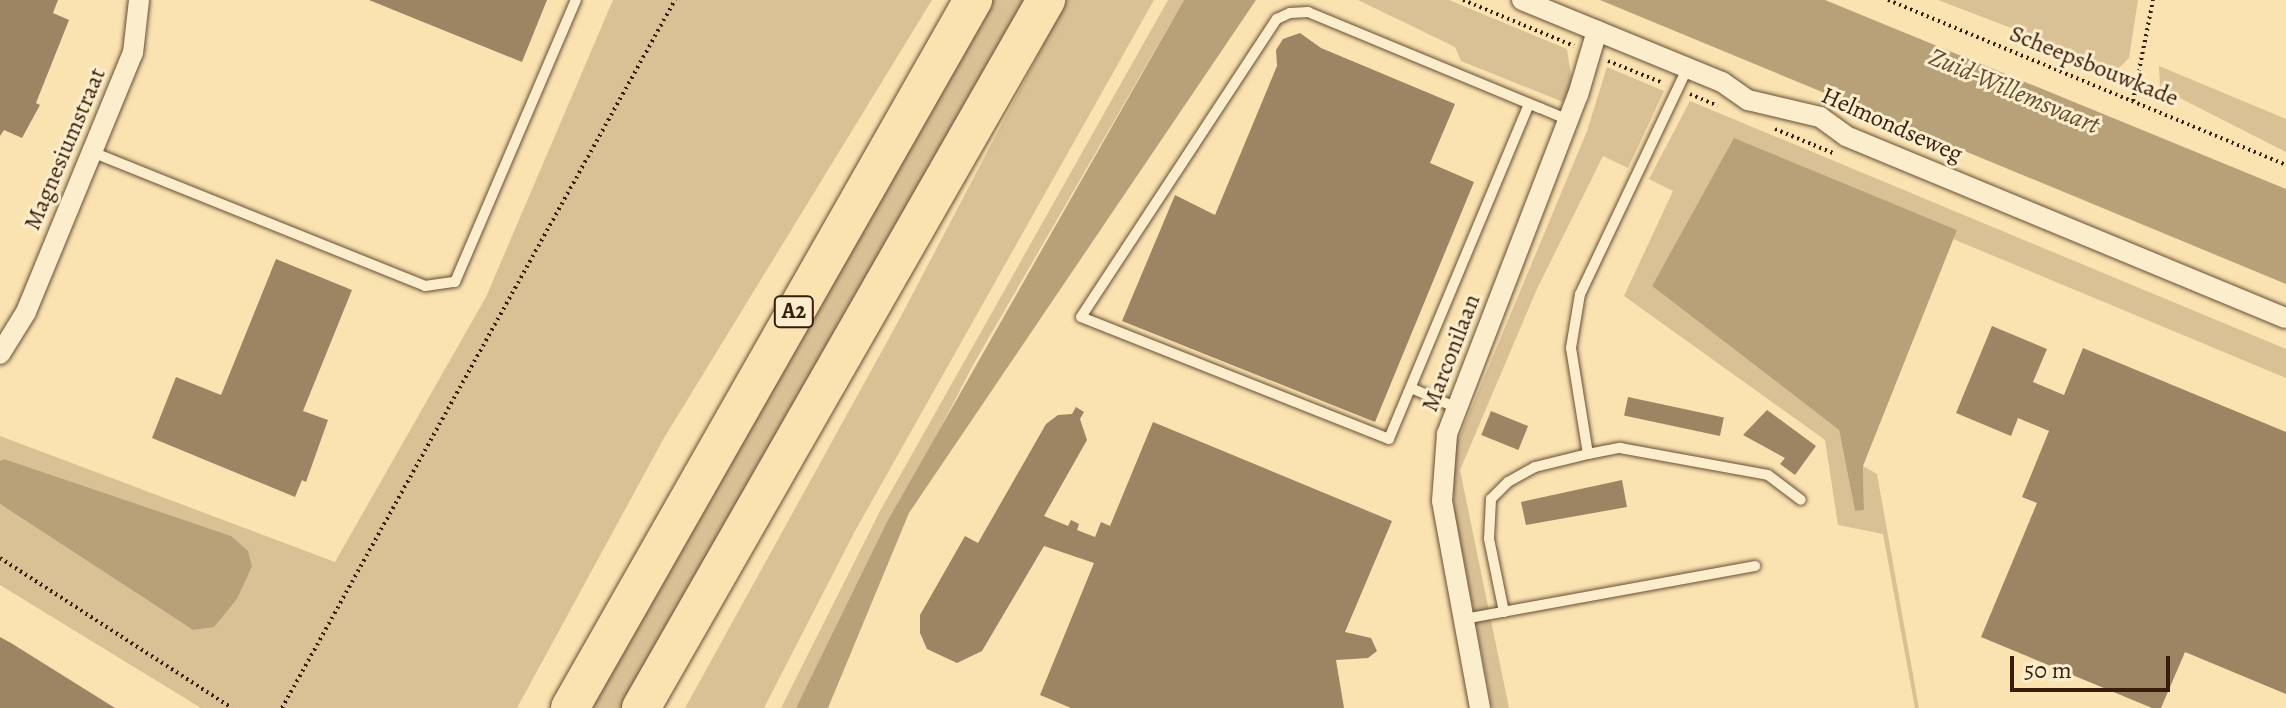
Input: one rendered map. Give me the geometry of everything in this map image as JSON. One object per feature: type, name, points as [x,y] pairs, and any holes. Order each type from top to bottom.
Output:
[{"type":"highway","name":"A2","points":[[570,708],[614,623],[973,0]]},
{"type":"highway","name":"A2","points":[[641,708],[1046,0]]},
{"type":"highway","name":"A2","points":[[552,708],[614,623]]},
{"type":"street","name":"Magnesiumstraat","points":[[0,354],[26,312],[133,53],[139,0]]},
{"type":"street","name":"Helmondseweg","points":[[1522,0],[1687,69],[1748,100],[1820,117],[1846,136],[2286,318]]},
{"type":"street","name":"Marconilaan","points":[[1480,708],[1442,501],[1447,434],[1568,120],[1597,31]]},
{"type":"lane","points":[[92,152],[425,286],[455,282],[576,0]]},
{"type":"lane","points":[[1529,104],[1389,439],[1081,317],[1272,27],[1290,13],[1308,12],[1568,120]]},
{"type":"lane","points":[[1588,454],[1571,348],[1580,294],[1687,69]]},
{"type":"lane","points":[[1411,388],[1457,408]]},
{"type":"lane","points":[[1504,612],[1489,539],[1491,499],[1508,482],[1535,467],[1620,448],[1768,475],[1801,500]]},
{"type":"lane","points":[[1464,619],[1755,566]]},
{"type":"path","points":[[282,708],[675,0]]},
{"type":"path","name":"Scheepsbouwkade","points":[[1888,0],[2286,165]]},
{"type":"path","points":[[2133,101],[2153,0]]},
{"type":"path","points":[[0,558],[232,708]]},
{"type":"shaded area","points":[[613,0],[932,0],[664,438],[517,708],[201,708],[0,585],[0,504],[193,630],[5,459],[0,461],[0,436],[335,562],[486,297]]},
{"type":"shaded area","points":[[989,0],[1027,0],[629,708],[586,708]]},
{"type":"shaded area","points":[[1067,0],[1154,0],[855,531],[764,708],[685,708],[899,320]]},
{"type":"shaded area","points":[[1168,0],[1184,0],[973,365],[796,708],[781,708],[880,511]]},
{"type":"shaded area","points":[[1358,0],[1449,0],[1567,49],[1572,83],[1563,102],[1461,61],[1455,47]]},
{"type":"shaded area","points":[[1938,0],[2138,0],[2129,58],[2118,69]]},
{"type":"shaded area","points":[[2159,66],[2286,119],[2286,152],[2160,88]]},
{"type":"shaded area","points":[[1607,67],[1664,91],[1628,168],[1603,156],[1537,289],[1460,470],[1509,708],[1492,708],[1454,509],[1453,452],[1587,131]]},
{"type":"shaded area","points":[[1690,101],[2286,349],[2286,378],[1953,239],[1957,230],[1734,139],[1652,286],[1839,430],[1855,511],[1864,509],[1863,466],[1877,474],[1919,708],[1915,708],[1883,534],[1838,525],[1825,440],[1624,296],[1673,191],[1649,179]]},
{"type":"water","points":[[1184,0],[1256,0],[909,513],[828,708],[796,708],[887,522]]},
{"type":"water","name":"Zuid-Willemsvaart","points":[[1600,0],[1825,0],[2286,189],[2286,284]]},
{"type":"water","points":[[1734,138],[1957,230],[1863,466],[1864,510],[1855,511],[1839,430],[1652,286]]},
{"type":"water","points":[[4,459],[231,536],[248,551],[252,566],[237,599],[214,627],[193,630],[0,504],[0,461]]},
{"type":"building","points":[[0,0],[58,0],[53,13],[69,20],[36,103],[40,105],[22,138],[4,130],[0,136]]},
{"type":"building","points":[[369,0],[547,0],[522,62]]},
{"type":"building","points":[[1300,33],[1321,48],[1455,104],[1430,163],[1474,182],[1375,422],[1122,321],[1175,195],[1215,215],[1277,66],[1276,50],[1283,39]]},
{"type":"building","points":[[276,259],[352,290],[303,411],[328,420],[306,482],[302,480],[295,497],[152,438],[176,377],[221,395]]},
{"type":"building","points":[[1992,326],[2047,349],[2033,382],[2064,395],[2083,348],[2286,432],[2286,694],[2185,652],[2161,708],[2152,708],[1981,637],[2037,503],[2022,497],[2049,431],[2018,418],[2011,436],[1956,413]]},
{"type":"building","points":[[1628,397],[1724,417],[1720,436],[1624,416]]},
{"type":"building","points":[[1076,407],[1084,412],[1080,419],[1087,440],[1044,516],[1068,526],[1071,520],[1079,524],[1077,530],[1095,537],[1101,522],[1110,526],[1153,422],[1392,521],[1345,632],[1371,638],[1377,651],[1368,658],[1336,660],[1344,708],[1071,708],[1040,695],[1094,563],[1044,546],[982,651],[957,663],[927,649],[920,633],[920,615],[965,536],[978,543],[1046,424],[1058,415],[1072,414]]},
{"type":"building","points":[[1767,410],[1816,446],[1795,475],[1780,464],[1785,458],[1743,435]]},
{"type":"building","points":[[1491,411],[1528,426],[1518,450],[1481,435]]},
{"type":"building","points":[[1622,480],[1627,507],[1526,525],[1521,502]]},
{"type":"building","points":[[0,637],[11,643],[115,708],[0,708]]}]
